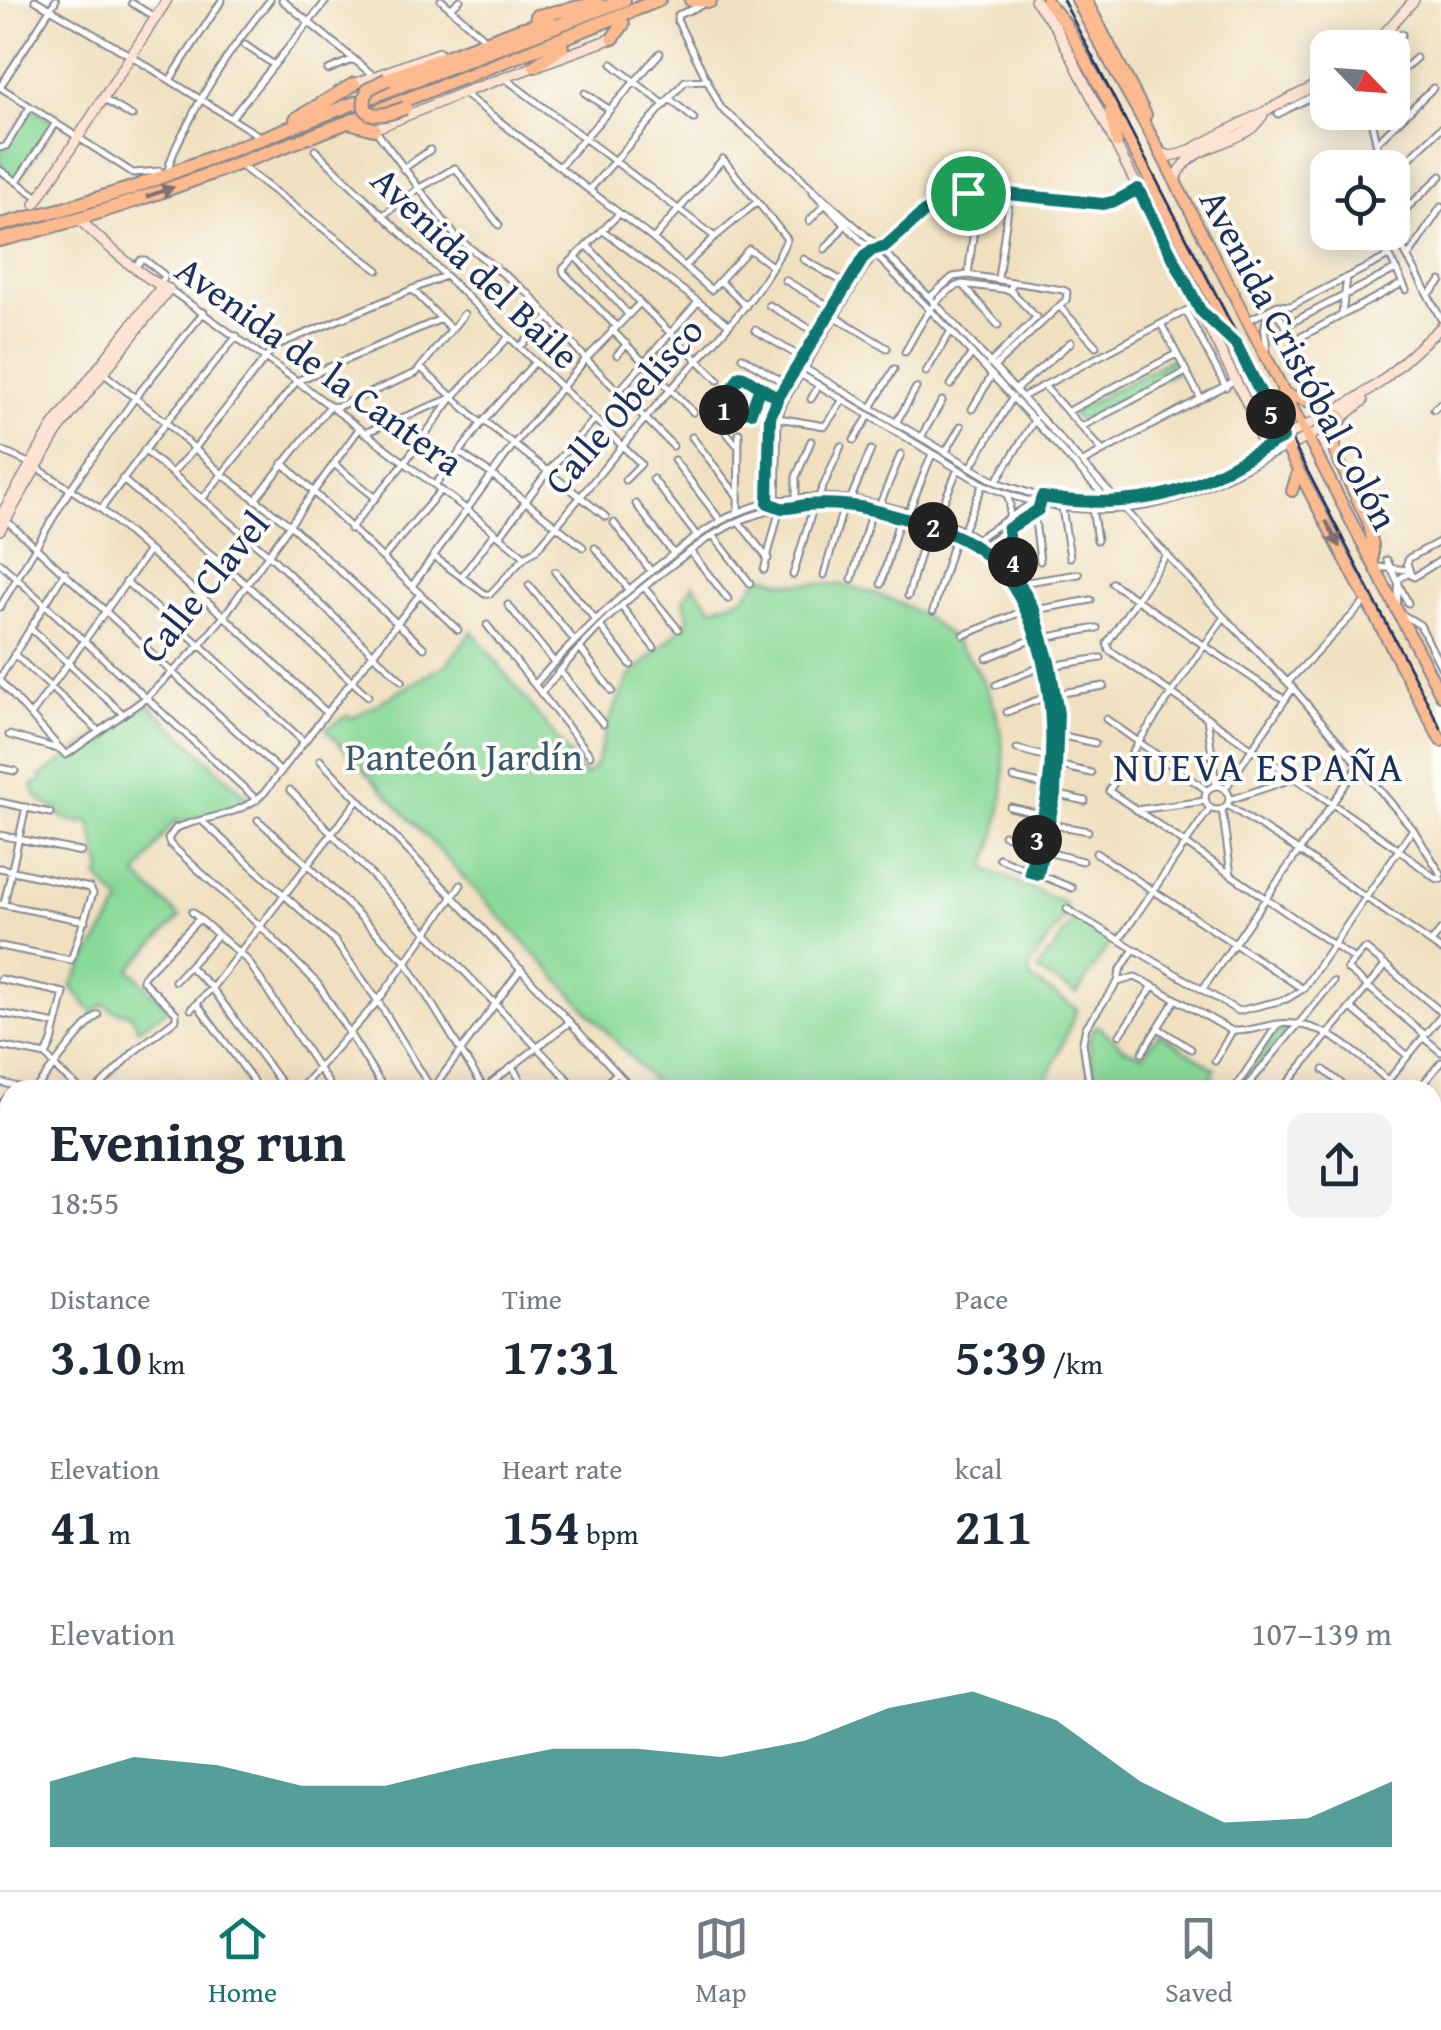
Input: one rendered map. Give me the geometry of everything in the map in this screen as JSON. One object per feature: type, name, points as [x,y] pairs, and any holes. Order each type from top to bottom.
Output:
[{"type":"highway","points":[[536,16],[624,0]]},
{"type":"highway","points":[[691,0],[711,0]]},
{"type":"highway","points":[[606,4],[381,77],[368,88],[364,100],[367,108],[381,116],[562,47],[620,31],[656,1]]},
{"type":"highway","points":[[0,240],[80,220],[238,164],[656,1]]},
{"type":"highway","points":[[0,225],[132,188],[606,4]]},
{"type":"highway","points":[[535,66],[562,47]]},
{"type":"highway","points":[[263,138],[354,84]]},
{"type":"highway","points":[[349,122],[374,129]]},
{"type":"main road","name":"Avenida Cristóbal Colón","points":[[1046,0],[1065,23],[1108,101],[1441,742]]},
{"type":"main road","name":"Avenida Cristóbal Colón","points":[[1077,0],[1251,319],[1264,358],[1441,695]]},
{"type":"main road","points":[[1086,0],[1147,116],[1160,151]]},
{"type":"main road","points":[[1108,101],[1117,143]]},
{"type":"main road","points":[[1199,307],[1236,344]]},
{"type":"main road","points":[[1282,392],[1338,414],[1335,453],[1369,524],[1374,565]]},
{"type":"main road","points":[[1292,491],[1298,470]]},
{"type":"street","points":[[35,0],[263,138]]},
{"type":"street","points":[[56,0],[0,87],[134,174],[167,174],[170,157],[200,99],[229,51],[270,0]]},
{"type":"street","points":[[0,170],[38,201],[167,0]]},
{"type":"street","points":[[170,80],[222,0]]},
{"type":"street","points":[[282,0],[381,77]]},
{"type":"street","points":[[232,118],[327,0]]},
{"type":"street","points":[[441,0],[483,37]]},
{"type":"street","points":[[450,8],[460,0]]},
{"type":"street","points":[[354,84],[381,77],[576,0]]},
{"type":"street","points":[[711,0],[676,17],[720,108],[879,249],[992,368],[1034,419],[1083,462],[1117,504]]},
{"type":"street","name":"Avenida Cristóbal Colón","points":[[1035,0],[1056,28],[1117,143],[1258,426],[1261,450]]},
{"type":"street","points":[[1387,30],[1414,0]]},
{"type":"street","points":[[132,3],[156,18]]},
{"type":"street","points":[[620,31],[374,129],[456,237],[530,294],[586,359],[673,446]]},
{"type":"street","points":[[244,45],[274,66]]},
{"type":"street","points":[[559,167],[660,52]]},
{"type":"street","points":[[1410,64],[1416,58]]},
{"type":"street","points":[[328,70],[354,59]]},
{"type":"street","points":[[612,64],[694,119]]},
{"type":"street","points":[[504,77],[715,237]]},
{"type":"street","points":[[590,190],[687,80],[708,80]]},
{"type":"street","points":[[1376,143],[1433,88]]},
{"type":"street","points":[[1174,182],[1187,160],[1253,127],[1310,90]]},
{"type":"street","points":[[586,92],[610,110]]},
{"type":"street","points":[[462,93],[653,239],[712,290],[749,250],[772,266]]},
{"type":"street","points":[[1160,151],[1171,156],[1184,153],[1310,96]]},
{"type":"street","points":[[103,99],[132,116]]},
{"type":"street","points":[[0,148],[6,146],[30,106]]},
{"type":"street","points":[[17,181],[56,123]]},
{"type":"street","points":[[1410,158],[1441,128]]},
{"type":"street","points":[[1373,130],[1377,150]]},
{"type":"street","name":"Avenida del Baile","points":[[316,150],[641,464],[625,480]]},
{"type":"street","points":[[403,169],[430,150]]},
{"type":"street","points":[[653,239],[723,160],[756,202],[685,266]]},
{"type":"street","points":[[238,164],[378,270]]},
{"type":"street","points":[[382,216],[455,168],[499,225]]},
{"type":"street","points":[[1410,207],[1441,176]]},
{"type":"street","points":[[756,514],[772,502],[778,418],[800,367],[847,284],[879,249],[924,212],[950,198],[979,191],[1103,204],[1138,189]]},
{"type":"street","points":[[968,275],[979,191]]},
{"type":"street","points":[[946,229],[950,198]]},
{"type":"street","name":"Calle Obelisco","points":[[462,576],[487,596],[535,550],[645,418],[746,306],[787,239],[756,202]]},
{"type":"street","points":[[809,221],[826,202]]},
{"type":"street","points":[[826,202],[846,224],[879,249]]},
{"type":"street","points":[[998,280],[1009,202]]},
{"type":"street","points":[[1408,257],[1441,207]]},
{"type":"street","points":[[620,214],[574,256],[563,268],[564,273],[693,412]]},
{"type":"street","name":"Avenida de la Cantera","points":[[80,220],[135,267],[237,336],[525,557]]},
{"type":"street","points":[[826,250],[846,224]]},
{"type":"street","points":[[602,230],[729,325]]},
{"type":"street","points":[[587,245],[718,380]]},
{"type":"street","points":[[772,502],[770,417],[778,398],[879,249]]},
{"type":"street","points":[[1264,358],[1266,319],[1274,314],[1280,316],[1295,340],[1405,286],[1387,250]]},
{"type":"street","points":[[1404,250],[1441,319]]},
{"type":"street","points":[[574,256],[628,314]]},
{"type":"street","points":[[1264,328],[1251,319],[1278,305],[1290,306],[1390,256]]},
{"type":"street","points":[[803,259],[847,284]]},
{"type":"street","points":[[1285,326],[1396,269]]},
{"type":"street","points":[[905,352],[930,303],[953,278],[968,275],[1067,292],[1068,297],[992,368],[972,409]]},
{"type":"street","points":[[172,473],[278,345],[446,276]]},
{"type":"street","points":[[1342,316],[1347,278]]},
{"type":"street","points":[[785,280],[832,308]]},
{"type":"street","points":[[720,282],[746,306]]},
{"type":"street","points":[[1010,290],[1013,282]]},
{"type":"street","points":[[1428,295],[1441,282]]},
{"type":"street","points":[[930,303],[962,284],[1010,290],[1039,320]]},
{"type":"street","points":[[962,284],[998,325]]},
{"type":"street","points":[[2,521],[11,498],[163,286]]},
{"type":"street","points":[[412,289],[451,328]]},
{"type":"street","points":[[618,392],[698,302]]},
{"type":"street","points":[[412,586],[514,444],[640,303]]},
{"type":"street","points":[[930,303],[951,331],[992,368]]},
{"type":"street","points":[[769,305],[817,333]]},
{"type":"street","points":[[1059,306],[1096,346]]},
{"type":"street","points":[[1023,397],[1199,307]]},
{"type":"street","points":[[1186,311],[1226,386]]},
{"type":"street","points":[[0,606],[71,488],[135,398],[204,312]]},
{"type":"street","points":[[255,500],[329,407],[416,373],[464,314]]},
{"type":"street","points":[[520,347],[550,317]]},
{"type":"street","points":[[836,317],[888,348]]},
{"type":"street","points":[[202,499],[297,381],[441,319]]},
{"type":"street","points":[[1161,324],[1201,399]]},
{"type":"street","points":[[755,330],[819,385],[843,400],[896,423],[996,482],[1062,508],[1117,504],[1189,487],[1272,444],[1286,443]]},
{"type":"street","points":[[1125,507],[1191,493],[1275,453],[1400,371],[1441,330]]},
{"type":"street","points":[[926,372],[951,331]]},
{"type":"street","points":[[101,509],[237,336]]},
{"type":"street","points":[[350,530],[452,398],[509,336]]},
{"type":"street","points":[[970,468],[1014,393],[1070,342]]},
{"type":"street","points":[[617,355],[626,344]]},
{"type":"street","points":[[952,385],[972,352]]},
{"type":"street","points":[[1067,412],[1176,354]]},
{"type":"street","points":[[742,358],[786,384]]},
{"type":"street","points":[[383,558],[483,422],[536,362]]},
{"type":"street","points":[[800,367],[932,454],[1008,495],[1038,500],[1109,501],[1125,507],[1359,765],[1413,829],[1441,876],[1436,878],[1108,650],[1107,644],[1167,554]]},
{"type":"street","points":[[420,368],[452,398],[606,517]]},
{"type":"street","points":[[854,440],[894,369]]},
{"type":"street","points":[[100,370],[166,422],[223,475],[290,525],[424,648]]},
{"type":"street","points":[[1081,427],[1186,372]]},
{"type":"street","points":[[719,410],[742,376],[778,398]]},
{"type":"street","points":[[1083,462],[1236,380]]},
{"type":"street","points":[[811,398],[819,385]]},
{"type":"street","points":[[1044,386],[1102,450]]},
{"type":"street","points":[[710,410],[751,412],[760,387]]},
{"type":"street","points":[[896,423],[916,388]]},
{"type":"street","points":[[1014,393],[1023,397],[1109,501]]},
{"type":"street","points":[[361,431],[452,398]]},
{"type":"street","points":[[778,418],[825,426],[843,400]]},
{"type":"street","points":[[920,438],[942,401]]},
{"type":"street","points":[[1434,409],[1441,403]]},
{"type":"street","points":[[996,482],[1034,419]]},
{"type":"street","points":[[434,556],[462,576],[594,420]]},
{"type":"street","points":[[945,453],[961,426]]},
{"type":"street","points":[[722,428],[738,447]]},
{"type":"street","name":"Calle Clavel","points":[[64,752],[146,698],[200,645],[361,431]]},
{"type":"street","points":[[738,433],[738,512]]},
{"type":"street","points":[[692,437],[738,496]]},
{"type":"street","points":[[796,498],[796,475],[811,441]]},
{"type":"street","points":[[1272,444],[1270,451],[1275,453]]},
{"type":"street","points":[[819,496],[841,446]]},
{"type":"street","points":[[0,450],[34,466],[101,509],[224,616],[327,714]]},
{"type":"street","points":[[144,450],[269,554],[402,681]]},
{"type":"street","points":[[851,498],[871,450]]},
{"type":"street","points":[[460,453],[583,547]]},
{"type":"street","points":[[880,504],[901,454]]},
{"type":"street","points":[[908,512],[932,454]]},
{"type":"street","points":[[674,460],[722,521]]},
{"type":"street","points":[[283,463],[458,630]]},
{"type":"street","points":[[334,464],[376,498]]},
{"type":"street","points":[[2,521],[34,466]]},
{"type":"street","points":[[936,520],[958,470]]},
{"type":"street","points":[[122,479],[247,585],[368,696]]},
{"type":"street","points":[[653,480],[697,536]]},
{"type":"street","points":[[963,531],[983,484]]},
{"type":"street","points":[[0,491],[11,498]]},
{"type":"street","points":[[1008,495],[1008,518]]},
{"type":"street","points":[[538,688],[554,662],[628,589],[697,536],[738,512],[772,502],[819,496],[851,498],[936,520],[963,531],[1002,559],[1014,574],[1047,666],[1058,735],[1057,765],[1050,824],[1034,873]]},
{"type":"street","points":[[1038,500],[1034,512],[1040,561]]},
{"type":"street","points":[[974,542],[1038,500]]},
{"type":"street","points":[[772,502],[780,508]]},
{"type":"street","points":[[636,504],[674,554]]},
{"type":"street","points":[[538,688],[644,587],[713,535],[756,514],[814,504],[844,505],[900,517],[974,542]]},
{"type":"street","points":[[794,575],[814,504]]},
{"type":"street","points":[[824,574],[844,505]]},
{"type":"street","points":[[764,570],[780,508]]},
{"type":"street","points":[[1062,508],[1070,557]]},
{"type":"street","points":[[1092,508],[1097,540]]},
{"type":"street","points":[[852,579],[872,510]]},
{"type":"street","points":[[982,547],[1034,512]]},
{"type":"street","points":[[881,584],[900,517]]},
{"type":"street","points":[[2,521],[65,572],[281,772]]},
{"type":"street","points":[[738,521],[768,559]]},
{"type":"street","points":[[614,524],[651,571]]},
{"type":"street","points":[[908,596],[928,525]]},
{"type":"street","points":[[1008,529],[1014,574]]},
{"type":"street","points":[[713,535],[750,583]]},
{"type":"street","points":[[933,612],[955,536]]},
{"type":"street","points":[[1441,541],[1407,562],[1413,577],[1441,560]]},
{"type":"street","points":[[982,547],[1030,610]]},
{"type":"street","points":[[595,548],[628,589]]},
{"type":"street","points":[[31,716],[148,552]]},
{"type":"street","points":[[690,552],[728,599]]},
{"type":"street","points":[[1387,560],[1408,602]]},
{"type":"street","points":[[0,563],[257,800]]},
{"type":"street","points":[[1374,565],[1410,572]]},
{"type":"street","points":[[64,752],[0,679],[65,572]]},
{"type":"street","points":[[555,572],[595,619]]},
{"type":"street","points":[[1410,572],[1399,578],[1398,612],[1420,626],[1441,667]]},
{"type":"street","points":[[1020,583],[1079,574]]},
{"type":"street","points":[[126,582],[304,742]]},
{"type":"street","points":[[1112,583],[1285,700]]},
{"type":"street","points":[[529,585],[574,640]]},
{"type":"street","points":[[644,587],[678,629]]},
{"type":"street","points":[[380,1080],[318,984],[168,840],[176,828],[240,810],[257,800],[420,594]]},
{"type":"street","points":[[964,635],[1030,610],[1091,600]]},
{"type":"street","points":[[1231,875],[1225,789],[1285,700],[1290,685],[1367,600]]},
{"type":"street","points":[[508,605],[554,662]]},
{"type":"street","points":[[621,606],[654,648]]},
{"type":"street","points":[[1224,617],[1109,789],[1354,959]]},
{"type":"street","points":[[487,625],[590,755]]},
{"type":"street","points":[[600,626],[631,665]]},
{"type":"street","points":[[30,628],[122,714]]},
{"type":"street","points":[[986,658],[1039,638],[1097,628]]},
{"type":"street","points":[[580,648],[612,691]]},
{"type":"street","points":[[14,654],[99,731]]},
{"type":"street","points":[[996,686],[1047,666],[1101,658]]},
{"type":"street","points":[[560,671],[603,724]]},
{"type":"street","points":[[1007,712],[1052,695],[1104,686]]},
{"type":"street","points":[[1034,873],[1051,758],[1052,695]]},
{"type":"street","points":[[1207,717],[1216,786]]},
{"type":"street","points":[[1106,719],[1208,791]]},
{"type":"street","points":[[9,734],[64,752]]},
{"type":"street","points":[[1058,735],[1095,743]]},
{"type":"street","points":[[1017,749],[1051,758]]},
{"type":"street","points":[[320,760],[623,1080]]},
{"type":"street","points":[[1057,765],[1091,773]]},
{"type":"street","points":[[1202,990],[1359,765]]},
{"type":"street","points":[[0,768],[16,771]]},
{"type":"street","points":[[1014,778],[1048,786]]},
{"type":"street","points":[[1136,810],[1226,805],[1293,778]]},
{"type":"street","points":[[1216,786],[1225,789]]},
{"type":"street","points":[[1208,791],[1216,786]]},
{"type":"street","points":[[290,790],[568,1080]]},
{"type":"street","points":[[1119,940],[1185,844],[1208,804],[1208,791]]},
{"type":"street","points":[[1055,794],[1086,801]]},
{"type":"street","points":[[252,1080],[194,1006],[240,954],[358,800]]},
{"type":"street","points":[[0,802],[50,812]]},
{"type":"street","points":[[1226,805],[1441,950]]},
{"type":"street","points":[[26,807],[2,904],[85,921]]},
{"type":"street","points":[[1010,807],[1044,815]]},
{"type":"street","points":[[201,819],[334,940],[378,1000],[426,1080]]},
{"type":"street","points":[[258,820],[406,962],[478,1080]]},
{"type":"street","points":[[1050,824],[1088,831]]},
{"type":"street","points":[[1067,909],[1238,1011],[1287,999],[1304,989],[1413,829]]},
{"type":"street","points":[[0,835],[81,852]]},
{"type":"street","points":[[1004,835],[1036,843]]},
{"type":"street","points":[[1044,852],[1082,861]]},
{"type":"street","points":[[1096,853],[1304,989]]},
{"type":"street","points":[[999,858],[1072,888]]},
{"type":"street","points":[[0,868],[92,889],[71,960],[0,946]]},
{"type":"street","points":[[308,1080],[378,1000],[460,885]]},
{"type":"street","points":[[192,912],[248,962],[327,1080]]},
{"type":"street","points":[[106,1080],[177,1016],[143,978],[200,919]]},
{"type":"street","points":[[1432,944],[1441,930]]},
{"type":"street","points":[[175,981],[218,935]]},
{"type":"street","points":[[1389,1080],[1424,1036],[1441,1014],[1364,949],[1347,969],[1424,1036],[1441,1052]]},
{"type":"street","points":[[1089,1080],[1083,1042],[1086,1027],[1118,982],[1120,971],[1134,950]]},
{"type":"street","points":[[189,966],[212,988],[279,1080]]},
{"type":"street","points":[[1291,1080],[1385,966]]},
{"type":"street","points":[[439,1080],[520,970]]},
{"type":"street","points":[[1118,982],[1134,977],[1232,1031],[1298,1024],[1330,1034],[1387,1080]]},
{"type":"street","points":[[0,979],[64,993],[49,1060],[38,1080]]},
{"type":"street","points":[[1251,1080],[1333,982]]},
{"type":"street","points":[[1120,1036],[1153,986]]},
{"type":"street","points":[[1142,1053],[1176,999]]},
{"type":"street","points":[[1351,1008],[1408,1056]]},
{"type":"street","points":[[0,1013],[57,1024]]},
{"type":"street","points":[[49,1060],[98,1015]]},
{"type":"street","points":[[497,1080],[570,1022]]},
{"type":"street","points":[[1240,1080],[1278,1024]]},
{"type":"street","points":[[1158,1028],[1192,1049]]},
{"type":"street","points":[[1215,1061],[1232,1031]]},
{"type":"street","points":[[0,1046],[49,1060],[70,1080]]},
{"type":"street","points":[[513,1068],[520,1080]]},
{"type":"street","points":[[1324,1070],[1336,1080]]},
{"type":"street","points":[[609,1080],[617,1073]]},
{"type":"green space","points":[[30,107],[56,123],[17,181],[0,170],[0,148],[6,146]]},
{"type":"green space","points":[[1173,358],[1180,370],[1080,422],[1071,413]]},
{"type":"green space","name":"Panteón Jardín","points":[[760,577],[851,587],[899,603],[938,627],[968,656],[988,692],[1001,732],[1004,775],[999,821],[985,868],[1066,904],[1064,918],[1029,966],[1031,979],[1077,1009],[1047,1080],[652,1080],[326,729],[447,664],[472,631],[586,776],[597,763],[607,725],[629,677],[689,621],[684,599],[693,584],[712,608],[744,597]]},
{"type":"green space","points":[[146,702],[252,801],[235,809],[175,822],[137,876],[180,917],[130,969],[168,1009],[138,1029],[132,1015],[104,1004],[92,1013],[71,986],[121,903],[98,878],[102,870],[90,823],[84,819],[80,824],[61,817],[38,797],[32,785]]},
{"type":"green space","points":[[1074,918],[1111,941],[1077,994],[1037,971]]},
{"type":"green space","points":[[1098,1026],[1125,1049],[1143,1055],[1159,1033],[1215,1069],[1211,1077],[1216,1080],[1094,1080],[1089,1040],[1093,1027]]},
{"type":"green space","points":[[1279,1029],[1290,1030],[1250,1080],[1243,1080]]},
{"type":"tram line","points":[[1063,0],[1441,728]]},
{"type":"district","name":"NUEVA ESPAÑA","points":[[1259,766]]},
{"type":"route","points":[[968,193],[924,212],[886,246],[864,257],[778,398],[760,387],[751,412],[719,410],[740,376],[744,377],[778,398],[770,417],[768,503],[780,508],[847,505],[928,525],[972,545],[998,567],[1014,588],[1035,638],[1050,707],[1048,786],[1030,872],[1038,874],[1055,794],[1058,714],[1034,610],[1014,574],[1008,529],[1038,510],[1042,497],[1092,502],[1160,495],[1189,487],[1283,438],[1236,344],[1200,310],[1138,189],[1103,204],[968,193]]}]
